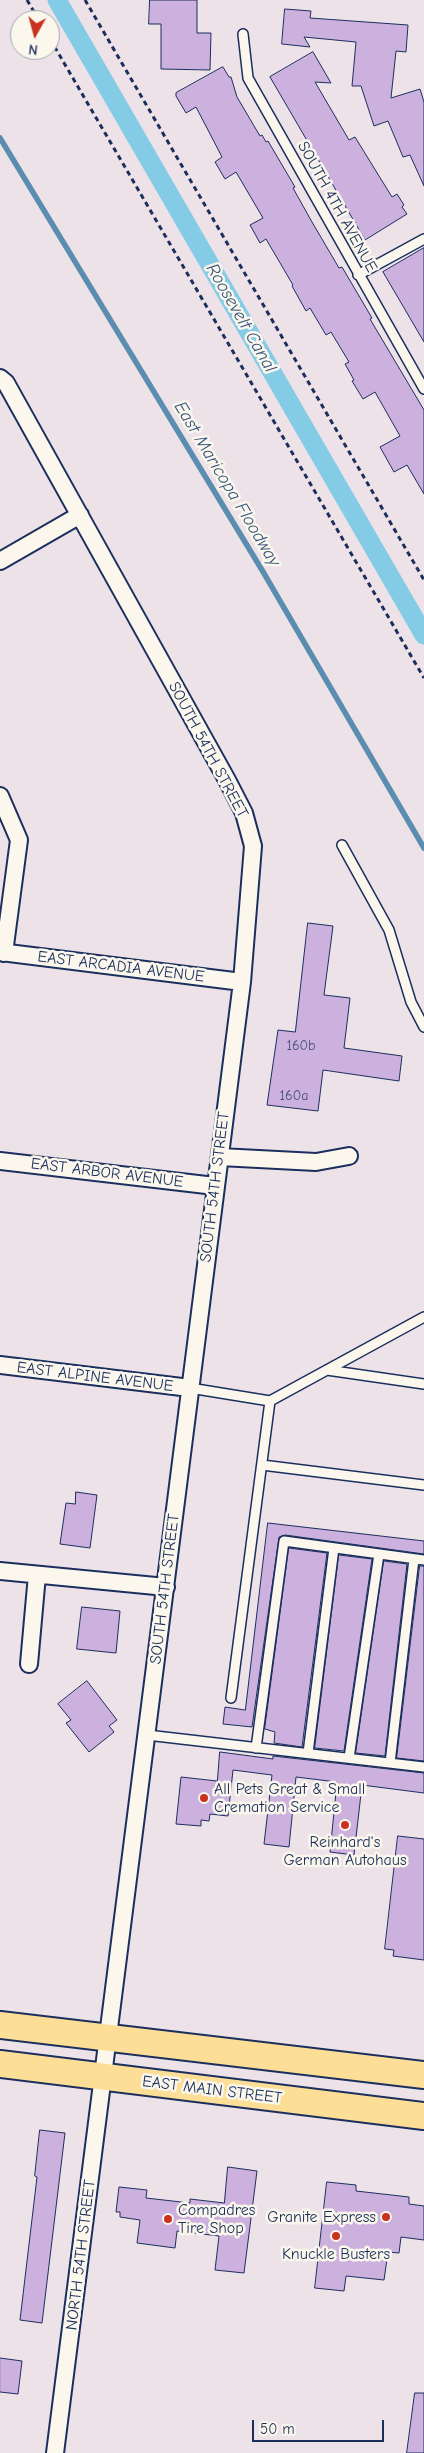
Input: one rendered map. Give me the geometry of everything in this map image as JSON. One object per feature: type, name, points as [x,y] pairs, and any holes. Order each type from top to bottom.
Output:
[{"type":"main road","name":"EAST MAIN STREET","points":[[0,2025],[106,2057],[424,2116]]},
{"type":"main road","name":"EAST MAIN STREET","points":[[0,2064],[106,2057],[424,2075]]},
{"type":"street","name":"SOUTH 54TH STREET","points":[[0,378],[6,383],[244,813],[252,846],[242,982],[106,2057]]},
{"type":"street","points":[[0,561],[80,515]]},
{"type":"street","points":[[0,796],[19,840],[2,952]]},
{"type":"street","name":"EAST ARCADIA AVENUE","points":[[2,952],[242,982]]},
{"type":"street","points":[[220,1157],[316,1162],[350,1156]]},
{"type":"street","name":"EAST ARBOR AVENUE","points":[[0,1161],[215,1186]]},
{"type":"street","name":"EAST ALPINE AVENUE","points":[[0,1365],[190,1388]]},
{"type":"street","points":[[0,1571],[166,1587]]},
{"type":"street","points":[[29,1664],[37,1575]]},
{"type":"street","name":"NORTH 54TH STREET","points":[[55,2453],[106,2057]]},
{"type":"lane","name":"SOUTH 4TH AVENUE","points":[[243,34],[248,78],[424,389]]},
{"type":"lane","points":[[358,275],[424,239]]},
{"type":"lane","points":[[342,845],[389,930],[412,1002],[424,1027]]},
{"type":"lane","points":[[190,1388],[270,1401],[424,1317]]},
{"type":"lane","points":[[327,1370],[424,1384]]},
{"type":"lane","points":[[231,1698],[270,1401]]},
{"type":"lane","points":[[262,1465],[424,1485]]},
{"type":"lane","points":[[256,1748],[284,1541],[424,1560]]},
{"type":"lane","points":[[308,1753],[334,1548]]},
{"type":"lane","points":[[349,1758],[379,1554]]},
{"type":"lane","points":[[390,1763],[414,1559]]},
{"type":"lane","points":[[147,1735],[424,1767]]},
{"type":"path","points":[[85,0],[424,580]]},
{"type":"path","points":[[60,56],[424,678]]},
{"type":"building","points":[[150,0],[197,0],[197,33],[211,33],[210,70],[161,69],[161,24],[149,24]]},
{"type":"building","points":[[285,9],[311,11],[310,18],[408,25],[406,52],[396,51],[391,98],[420,89],[424,102],[424,186],[410,155],[403,157],[388,121],[374,126],[361,86],[352,86],[356,42],[304,37],[310,47],[282,44]]},
{"type":"building","points":[[313,52],[331,83],[315,82],[349,140],[355,137],[392,197],[397,194],[407,214],[365,240],[270,77]]},
{"type":"building","points":[[223,67],[229,77],[231,77],[237,97],[260,136],[262,135],[266,142],[268,141],[295,187],[293,188],[312,222],[339,268],[342,267],[372,318],[370,319],[424,410],[424,494],[407,465],[394,472],[380,447],[400,436],[375,392],[363,399],[352,381],[354,380],[345,364],[349,362],[331,332],[326,335],[310,308],[306,311],[266,239],[260,243],[250,225],[263,218],[236,172],[225,179],[215,162],[222,157],[196,107],[186,113],[176,96],[176,93]]},
{"type":"building","points":[[424,248],[424,342],[383,272]]},
{"type":"building","points":[[308,923],[333,926],[324,995],[350,998],[344,1048],[402,1056],[399,1081],[323,1070],[318,1111],[267,1105],[278,1030],[295,1032]]},
{"type":"building","points":[[76,1492],[97,1495],[90,1548],[60,1544],[66,1503],[75,1504]]},
{"type":"building","points":[[268,1523],[424,1541],[424,1554],[285,1535],[279,1537],[252,1727],[223,1724],[225,1707],[245,1710]]},
{"type":"building","points":[[289,1548],[327,1553],[302,1747],[274,1743],[275,1732],[265,1729]]},
{"type":"building","points":[[339,1555],[372,1559],[344,1751],[315,1748]]},
{"type":"building","points":[[384,1561],[407,1564],[385,1756],[356,1753]]},
{"type":"building","points":[[420,1566],[424,1566],[424,1761],[397,1758]]},
{"type":"building","points":[[82,1607],[120,1611],[116,1653],[77,1649]]},
{"type":"building","points":[[87,1681],[117,1720],[109,1726],[114,1732],[89,1752],[66,1723],[71,1720],[58,1704]]},
{"type":"building","points":[[220,1752],[273,1759],[273,1756],[424,1773],[424,1793],[362,1785],[354,1855],[330,1852],[337,1782],[296,1777],[289,1847],[264,1844],[272,1775],[233,1770],[228,1816],[210,1814],[209,1821],[201,1820],[201,1826],[176,1824],[181,1777],[217,1781]]},
{"type":"building","points":[[398,1836],[424,1839],[424,1960],[393,1956],[394,1950],[385,1949]]},
{"type":"building","points":[[40,2130],[65,2133],[42,2323],[20,2320],[37,2177],[35,2176]]},
{"type":"building","points":[[228,2167],[257,2171],[244,2273],[215,2270],[219,2236],[177,2231],[175,2248],[137,2243],[140,2220],[120,2217],[120,2212],[116,2212],[119,2187],[147,2190],[146,2198],[190,2203],[190,2199],[224,2203]]},
{"type":"building","points":[[327,2182],[356,2185],[356,2191],[409,2197],[409,2204],[424,2206],[424,2240],[401,2237],[399,2253],[388,2252],[384,2280],[346,2276],[344,2291],[315,2288]]},
{"type":"building","points":[[0,2358],[22,2361],[18,2394],[0,2392]]},
{"type":"building","points":[[415,2393],[424,2393],[424,2453],[407,2453]]},
{"type":"waterway","name":"Roosevelt Canal","points":[[57,0],[424,635]]},
{"type":"waterway","name":"East Maricopa Floodway","points":[[0,138],[262,570],[424,848]]},
{"type":"place","name":"All Pets Great & Small Cremation Service","points":[[204,1798]]},
{"type":"place","name":"Reinhard's German Autohaus","points":[[345,1825]]},
{"type":"place","name":"Granite Express","points":[[386,2217]]},
{"type":"place","name":"Compadres Tire Shop","points":[[168,2219]]},
{"type":"place","name":"Knuckle Busters","points":[[336,2236]]}]
